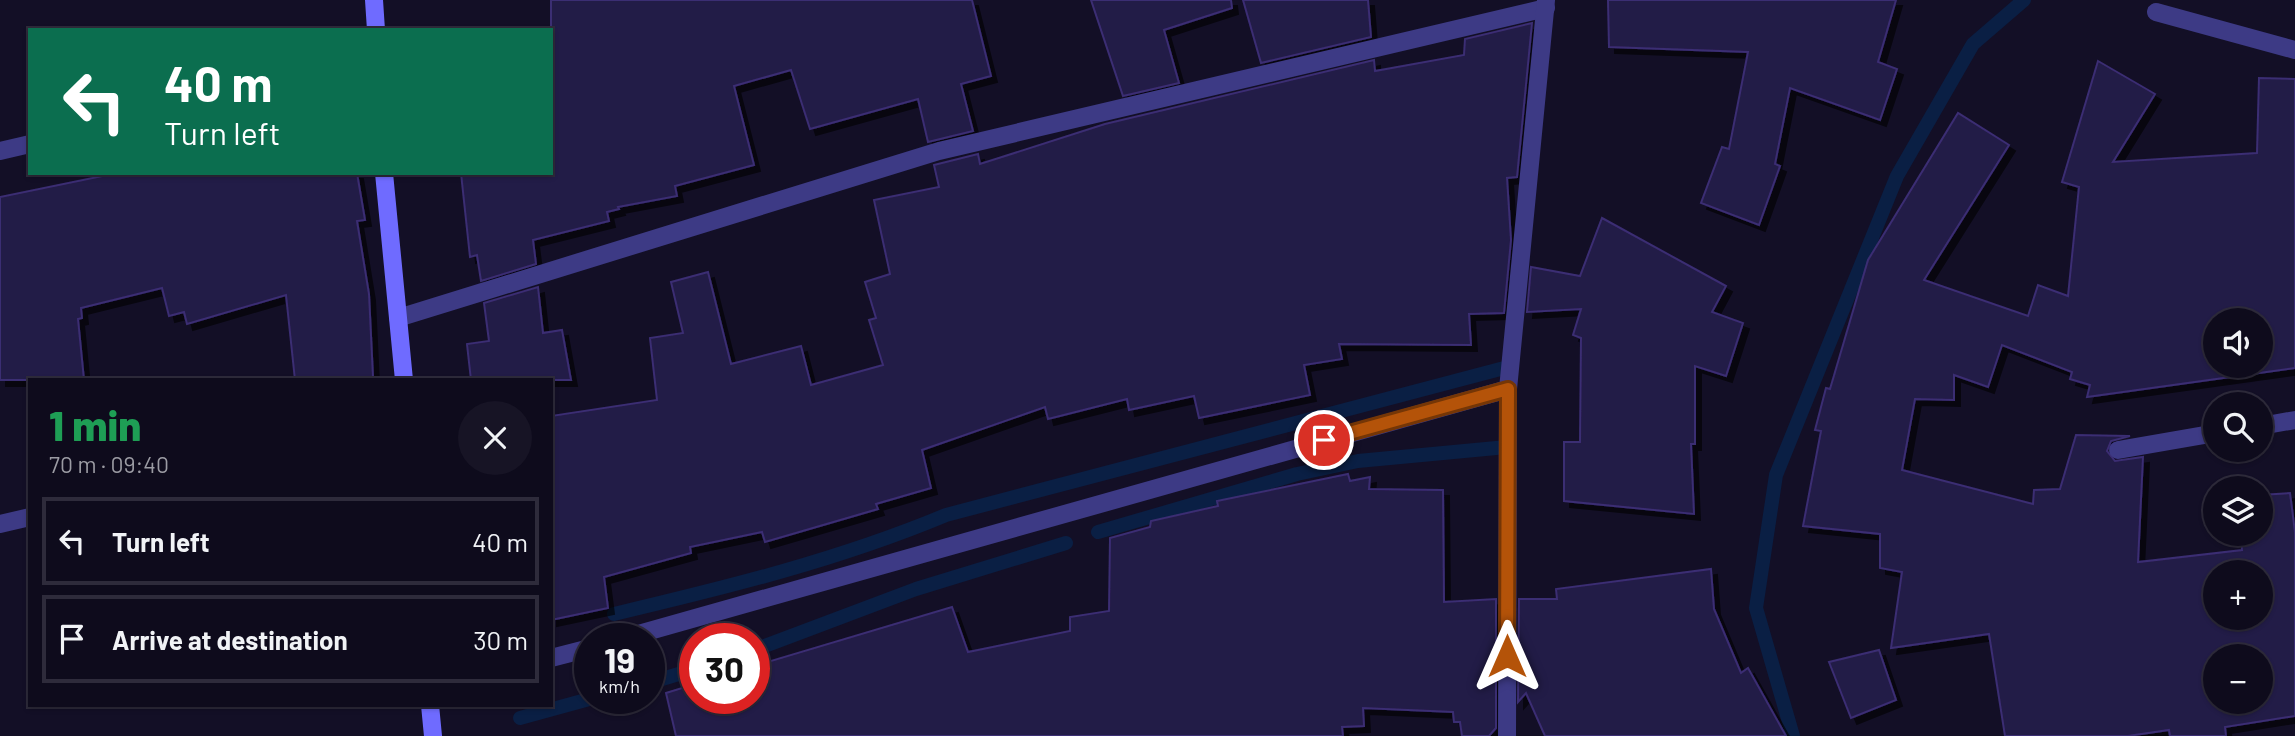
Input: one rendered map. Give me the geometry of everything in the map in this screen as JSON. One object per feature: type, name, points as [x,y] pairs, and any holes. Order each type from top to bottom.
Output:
[{"type":"main road","points":[[374,0],[376,28]]},
{"type":"main road","points":[[384,175],[404,378]]},
{"type":"main road","points":[[430,707],[433,736]]},
{"type":"street","points":[[398,318],[939,151],[1546,4],[1508,389],[1507,736]]},
{"type":"street","points":[[2156,12],[2295,50]]},
{"type":"street","points":[[0,151],[28,144]]},
{"type":"street","points":[[665,627],[1508,389]]},
{"type":"street","points":[[2273,424],[2295,420]]},
{"type":"street","points":[[2118,450],[2203,435]]},
{"type":"street","points":[[0,524],[28,517]]},
{"type":"street","points":[[553,657],[574,652]]},
{"type":"building","points":[[551,0],[972,0],[991,76],[961,84],[973,131],[928,142],[918,99],[810,129],[791,70],[734,86],[754,165],[675,186],[677,196],[618,207],[619,209],[607,212],[609,221],[533,240],[536,264],[481,281],[477,255],[470,257],[461,175],[553,175]]},
{"type":"building","points":[[1091,0],[1231,0],[1232,8],[1164,30],[1179,83],[1123,96]]},
{"type":"building","points":[[1243,0],[1368,0],[1371,37],[1261,63]]},
{"type":"building","points":[[1608,0],[1896,0],[1878,62],[1897,69],[1880,120],[1790,88],[1775,164],[1780,166],[1759,225],[1701,203],[1722,147],[1729,149],[1748,52],[1609,47]]},
{"type":"building","points":[[1532,23],[1517,177],[1507,178],[1511,240],[1504,313],[1469,314],[1471,345],[1339,344],[1342,359],[1304,365],[1310,395],[1199,418],[1194,396],[1129,410],[1127,399],[1048,419],[1045,407],[922,450],[931,488],[876,504],[878,509],[765,542],[762,532],[690,547],[691,553],[604,577],[608,608],[553,620],[553,416],[657,400],[650,338],[683,333],[671,282],[708,272],[731,364],[801,346],[811,385],[883,365],[869,320],[876,318],[865,282],[890,274],[874,200],[939,187],[934,165],[978,154],[980,164],[1105,124],[1374,60],[1375,71],[1464,55],[1465,39]]},
{"type":"building","points":[[2098,61],[2155,94],[2113,162],[2257,153],[2259,78],[2295,79],[2295,368],[2273,371],[2273,308],[2203,308],[2203,378],[2223,378],[2087,397],[2090,385],[2070,379],[2072,372],[2002,345],[1988,387],[1954,375],[1954,400],[1915,399],[1902,470],[2033,504],[2034,490],[2060,489],[2076,435],[2130,436],[2111,441],[2107,451],[2115,461],[2143,457],[2138,562],[2242,550],[2242,546],[2273,546],[2273,494],[2290,493],[2295,532],[2295,716],[2225,727],[2226,736],[2170,736],[2169,730],[2128,736],[2005,736],[1989,634],[1891,648],[1902,572],[1880,568],[1880,534],[1803,526],[1821,431],[1815,430],[1826,388],[1830,389],[1868,260],[1958,113],[2009,145],[1924,280],[2028,316],[2038,285],[2068,296],[2079,187],[2062,182]]},
{"type":"building","points":[[107,175],[357,175],[365,220],[357,221],[369,294],[373,377],[295,378],[286,295],[187,324],[184,312],[169,316],[162,288],[81,308],[82,318],[78,319],[84,378],[0,380],[0,197]]},
{"type":"building","points":[[1602,218],[1726,286],[1712,312],[1743,323],[1726,376],[1695,366],[1695,444],[1691,444],[1694,514],[1564,501],[1564,442],[1580,442],[1581,338],[1573,335],[1581,309],[1527,312],[1531,267],[1580,276]]},
{"type":"building","points":[[538,287],[543,333],[562,330],[571,380],[471,378],[467,344],[489,341],[484,303]]},
{"type":"building","points":[[1348,474],[1350,481],[1370,477],[1369,489],[1443,490],[1444,602],[1496,599],[1496,728],[1489,736],[1462,736],[1460,722],[1454,722],[1453,712],[1363,708],[1364,726],[1342,727],[1343,736],[676,736],[666,693],[679,689],[679,714],[770,714],[770,661],[952,607],[968,652],[1070,631],[1070,617],[1109,611],[1110,538],[1150,527],[1151,521],[1218,506],[1217,501]]},
{"type":"building","points":[[1711,569],[1714,609],[1741,673],[1748,668],[1786,736],[1545,736],[1526,693],[1518,702],[1519,599],[1557,599],[1556,589]]},
{"type":"building","points":[[1879,650],[1896,700],[1851,718],[1829,662]]},
{"type":"waterway","points":[[1793,736],[1756,608],[1776,475],[1897,176],[1973,44],[2024,0]]},
{"type":"waterway","points":[[614,614],[741,583],[824,559],[946,515],[1508,367]]},
{"type":"waterway","points":[[1098,532],[1297,474],[1358,461],[1507,447]]},
{"type":"waterway","points":[[770,644],[916,589],[1066,543]]},
{"type":"waterway","points":[[665,678],[679,674]]},
{"type":"waterway","points":[[520,718],[574,703]]},
{"type":"route","points":[[1324,440],[1508,389],[1507,656]]}]
